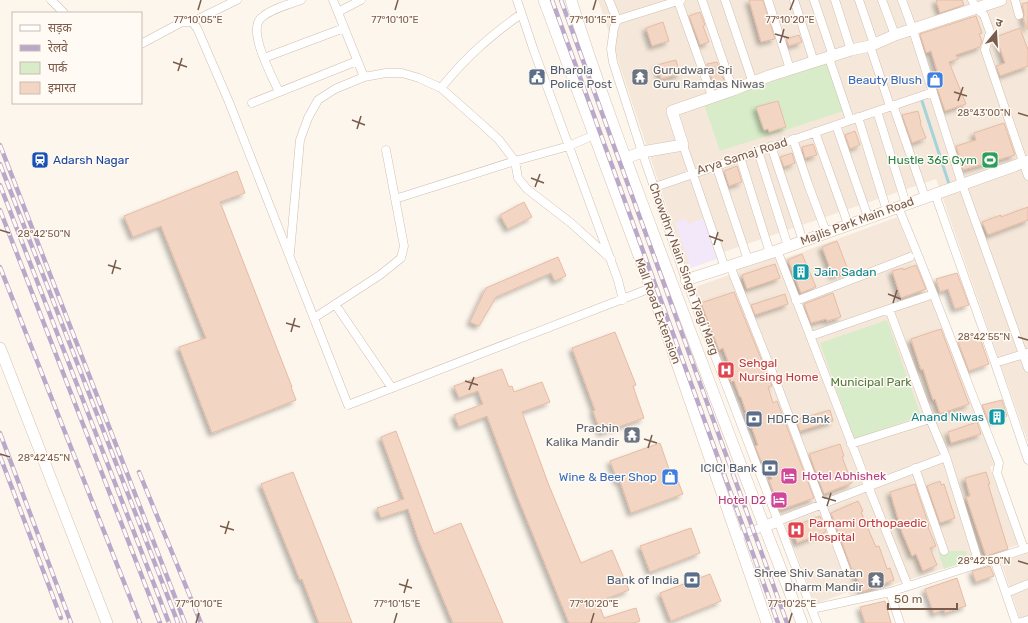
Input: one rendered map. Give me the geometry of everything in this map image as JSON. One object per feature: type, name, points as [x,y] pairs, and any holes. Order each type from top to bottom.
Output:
[{"type":"main road","name":"Mall Road Extension","points":[[544,0],[651,288],[767,623]]},
{"type":"main road","points":[[571,0],[626,158],[763,527],[802,623]]},
{"type":"main road","name":"Arya Samaj Road","points":[[684,145],[672,111],[790,69],[872,45],[895,35],[913,30],[974,4],[1001,0]]},
{"type":"main road","points":[[626,158],[642,152],[684,145]]},
{"type":"main road","name":"Majlis Park Main Road","points":[[686,280],[748,260],[1026,162]]},
{"type":"main road","points":[[0,348],[107,623]]},
{"type":"main road","points":[[763,527],[778,521]]},
{"type":"street","points":[[51,0],[63,12]]},
{"type":"street","points":[[142,43],[182,22],[192,22],[237,0]]},
{"type":"street","points":[[279,92],[264,58],[256,29],[260,19],[268,12],[301,0]]},
{"type":"street","points":[[333,0],[364,77]]},
{"type":"street","points":[[338,12],[361,0]]},
{"type":"street","points":[[517,0],[611,259],[623,300]]},
{"type":"street","points":[[609,0],[617,20],[679,0],[712,96]]},
{"type":"street","points":[[702,0],[734,90]]},
{"type":"street","points":[[725,0],[753,83]]},
{"type":"street","points":[[768,0],[790,69]]},
{"type":"street","points":[[794,0],[814,62]]},
{"type":"street","points":[[814,0],[831,57],[887,211]]},
{"type":"street","points":[[835,0],[851,50]]},
{"type":"street","points":[[859,0],[891,106],[930,195],[995,363],[1028,460]]},
{"type":"street","points":[[882,0],[895,35]]},
{"type":"street","points":[[902,0],[922,56],[962,184],[1026,353],[1028,368]]},
{"type":"street","points":[[1015,0],[1019,15]]},
{"type":"street","points":[[974,4],[984,15],[990,32],[985,50],[1026,162],[1028,176]]},
{"type":"street","points":[[441,88],[459,65],[474,51],[495,32],[521,14]]},
{"type":"street","name":"Chowdhry Nain Singh Tyagi Marg","points":[[617,20],[614,28],[611,49],[613,62],[642,152],[686,280],[817,623]]},
{"type":"street","points":[[192,22],[198,28],[229,102],[348,405],[651,288]]},
{"type":"street","points":[[264,58],[344,28]]},
{"type":"street","points":[[252,103],[357,61]]},
{"type":"street","points":[[290,256],[300,140],[308,118],[318,100],[335,89],[364,77],[386,73],[402,73],[419,78],[441,88],[499,140],[515,161],[518,178],[527,189],[571,223],[611,259]]},
{"type":"street","name":"Arya Samaj Road","points":[[684,145],[693,173],[932,92]]},
{"type":"street","points":[[812,609],[890,592],[1026,549],[997,473],[999,463],[974,404],[921,261],[902,205],[877,111]]},
{"type":"street","points":[[836,125],[868,218]]},
{"type":"street","points":[[815,132],[848,224]]},
{"type":"street","points":[[395,199],[515,161],[569,146],[594,135]]},
{"type":"street","points":[[793,139],[826,232]]},
{"type":"street","points":[[771,146],[803,240]]},
{"type":"street","points":[[314,318],[380,275],[400,258],[404,246],[386,150]]},
{"type":"street","points":[[758,151],[788,246]]},
{"type":"street","points":[[740,157],[773,251],[811,336],[851,444],[908,586]]},
{"type":"street","points":[[716,165],[748,260]]},
{"type":"street","points":[[655,187],[693,173],[727,267],[753,322],[848,572]]},
{"type":"street","points":[[796,301],[910,257]]},
{"type":"street","points":[[811,336],[928,296]]},
{"type":"street","points":[[335,304],[392,388]]},
{"type":"street","points":[[889,309],[930,419],[946,457],[977,557]]},
{"type":"street","points":[[995,363],[1026,353]]},
{"type":"street","points":[[851,444],[930,419]]},
{"type":"street","points":[[778,521],[946,457]]},
{"type":"street","points":[[915,468],[944,551]]},
{"type":"street","points":[[737,536],[763,527]]},
{"type":"street","points":[[994,559],[1017,623],[1028,620]]},
{"type":"street","points":[[1006,592],[1028,584]]},
{"type":"street","points":[[890,592],[900,623]]},
{"type":"shaded area","points":[[598,0],[1028,0],[1028,443],[936,179],[686,265]]},
{"type":"shaded area","points":[[897,217],[915,260],[919,260],[998,464],[990,467],[1018,545],[851,598],[848,592],[815,604],[780,511],[778,512],[777,504],[762,462],[757,464],[750,446],[755,444],[732,383],[729,384],[692,288],[738,272],[737,269],[776,256],[778,261]]},
{"type":"shaded area","points":[[705,218],[719,258],[691,268],[675,222],[686,219],[688,224]]},
{"type":"shaded area","points":[[1028,553],[1028,623],[1021,623],[1001,562]]},
{"type":"green space","points":[[828,63],[844,111],[720,151],[704,104]]},
{"type":"green space","name":"Municipal Park","points":[[887,320],[921,416],[854,439],[820,343]]},
{"type":"green space","points":[[966,551],[969,561],[944,569],[938,552]]},
{"type":"building","points":[[749,0],[763,0],[775,39],[761,42]]},
{"type":"building","points":[[936,0],[962,0],[964,5],[940,13]]},
{"type":"building","points":[[1028,2],[1027,29],[1023,18],[1024,14],[1022,4]]},
{"type":"building","points":[[700,12],[709,42],[700,45],[689,16]]},
{"type":"building","points":[[976,16],[982,33],[979,34],[982,41],[980,47],[956,55],[958,59],[949,62],[966,104],[945,111],[933,76],[938,74],[931,51],[926,53],[920,34]]},
{"type":"building","points":[[663,22],[669,41],[652,46],[646,28]]},
{"type":"building","points":[[1020,28],[1028,50],[1028,66],[1000,76],[996,66],[1005,63],[996,37]]},
{"type":"building","points":[[799,35],[802,42],[789,46],[786,39]]},
{"type":"building","points":[[676,60],[680,74],[661,79],[657,65]]},
{"type":"building","points":[[717,62],[726,85],[715,89],[707,64]]},
{"type":"building","points":[[778,101],[786,127],[769,132],[768,129],[764,130],[756,107]]},
{"type":"building","points":[[918,111],[920,123],[926,138],[912,143],[902,115]]},
{"type":"building","points":[[1004,123],[1015,155],[963,170],[956,146],[976,140],[974,133]]},
{"type":"building","points":[[855,131],[860,145],[850,149],[845,135]]},
{"type":"building","points":[[813,144],[817,155],[805,158],[802,147]]},
{"type":"building","points":[[792,153],[795,163],[784,167],[780,157]]},
{"type":"building","points":[[737,166],[742,182],[729,186],[724,171]]},
{"type":"building","points":[[237,171],[245,193],[220,202],[296,400],[212,433],[179,347],[206,338],[161,226],[133,237],[124,216]]},
{"type":"building","points":[[524,202],[532,217],[508,229],[500,215]]},
{"type":"building","points":[[1028,207],[1028,220],[988,235],[982,222]]},
{"type":"building","points":[[837,241],[848,270],[833,276],[822,247]]},
{"type":"building","name":"Jain Sadan","points":[[802,254],[816,287],[801,293],[788,260]]},
{"type":"building","points":[[558,257],[566,276],[555,281],[551,273],[496,297],[479,326],[470,322],[486,288]]},
{"type":"building","points":[[775,264],[780,278],[747,289],[742,275]]},
{"type":"building","points":[[916,265],[926,289],[901,298],[892,271],[903,268],[903,270]]},
{"type":"building","points":[[957,273],[969,305],[955,309],[948,289],[940,292],[936,279]]},
{"type":"building","points":[[734,292],[772,386],[768,387],[773,403],[777,401],[814,498],[780,510],[769,480],[772,479],[765,460],[761,461],[755,446],[758,445],[752,428],[750,428],[741,397],[734,381],[731,382],[725,365],[729,364],[723,348],[719,350],[701,303]]},
{"type":"building","points":[[833,293],[841,317],[811,323],[804,304]]},
{"type":"building","points":[[785,294],[788,304],[755,315],[751,305]]},
{"type":"building","points":[[941,329],[969,404],[940,414],[935,399],[933,400],[923,369],[921,370],[911,339]]},
{"type":"building","points":[[615,332],[636,385],[633,386],[644,418],[601,433],[593,411],[595,410],[572,348]]},
{"type":"building","points":[[979,335],[989,364],[969,371],[958,342]]},
{"type":"building","points":[[502,369],[509,387],[512,386],[514,392],[542,382],[550,402],[522,412],[548,483],[581,563],[612,550],[629,590],[598,602],[604,618],[636,608],[640,621],[634,623],[569,623],[518,498],[487,416],[459,427],[454,415],[483,404],[478,391],[459,398],[454,386]]},
{"type":"building","points":[[1002,400],[1007,416],[989,422],[982,405]]},
{"type":"building","points":[[830,410],[833,421],[800,431],[796,420]]},
{"type":"building","points":[[977,422],[981,434],[951,443],[948,432]]},
{"type":"building","points":[[396,431],[434,534],[461,523],[503,623],[453,623],[418,539],[408,509],[381,518],[377,508],[404,499],[381,437]]},
{"type":"building","points":[[660,443],[670,472],[674,471],[683,494],[631,513],[620,481],[618,482],[610,461]]},
{"type":"building","points":[[840,444],[844,456],[842,457],[852,483],[824,494],[809,454]]},
{"type":"building","points":[[293,472],[352,623],[319,623],[302,579],[300,580],[261,484]]},
{"type":"building","points":[[986,472],[990,484],[988,484],[1008,549],[986,556],[966,497],[970,496],[965,478]]},
{"type":"building","points":[[940,481],[941,485],[944,484],[955,518],[940,523],[927,486]]},
{"type":"building","points":[[915,484],[929,526],[928,527],[936,546],[930,548],[937,565],[923,571],[916,554],[912,556],[902,532],[890,492]]},
{"type":"building","points":[[858,501],[863,511],[861,512],[876,547],[879,546],[887,569],[890,568],[894,580],[862,592],[854,569],[852,570],[831,513]]},
{"type":"building","points":[[820,516],[826,532],[797,543],[792,527]]},
{"type":"building","points":[[691,528],[700,553],[650,572],[640,546]]},
{"type":"building","points":[[990,566],[994,576],[976,582],[972,571]]},
{"type":"building","points":[[710,574],[721,601],[671,621],[660,593]]},
{"type":"building","points":[[957,578],[966,606],[945,613],[944,609],[934,614],[925,589]]},
{"type":"building","points":[[885,601],[891,623],[865,623],[860,607]]},
{"type":"waterway","points":[[921,98],[949,184]]},
{"type":"railway","points":[[552,0],[778,623]]},
{"type":"railway","points":[[561,0],[787,623]]},
{"type":"railway","points":[[0,145],[185,623]]},
{"type":"railway","points":[[0,164],[178,623]]},
{"type":"railway","points":[[0,185],[169,623]]},
{"type":"railway","points":[[0,210],[160,623]]},
{"type":"railway","points":[[0,267],[140,623]]},
{"type":"railway","points":[[0,433],[71,623]]},
{"type":"railway","points":[[0,456],[61,618]]},
{"type":"railway","points":[[139,472],[201,623]]},
{"type":"place","name":"Bharola Police Post","points":[[537,77]]},
{"type":"place","name":"Gurudwara Sri Guru Ramdas Niwas","points":[[640,77]]},
{"type":"place","name":"Beauty Blush","points":[[935,80]]},
{"type":"place","name":"Adarsh Nagar","points":[[40,160]]},
{"type":"place","name":"Hustle 365 Gym","points":[[990,160]]},
{"type":"place","name":"Jain Sadan","points":[[801,272]]},
{"type":"place","name":"Sehgal Nursing Home","points":[[726,370]]},
{"type":"place","name":"Anand Niwas","points":[[997,417]]},
{"type":"place","name":"HDFC Bank","points":[[754,419]]},
{"type":"place","name":"Prachin Kalika Mandir","points":[[632,435]]},
{"type":"place","name":"ICICI Bank","points":[[770,468]]},
{"type":"place","name":"Hotel Abhishek","points":[[789,476]]},
{"type":"place","name":"Wine & Beer Shop","points":[[670,477]]},
{"type":"place","name":"Hotel D2","points":[[779,500]]},
{"type":"place","name":"Parnami Orthopaedic Hospital","points":[[796,530]]},
{"type":"place","name":"Bank of India","points":[[692,580]]},
{"type":"place","name":"Shree Shiv Sanatan Dharm Mandir","points":[[876,580]]}]
